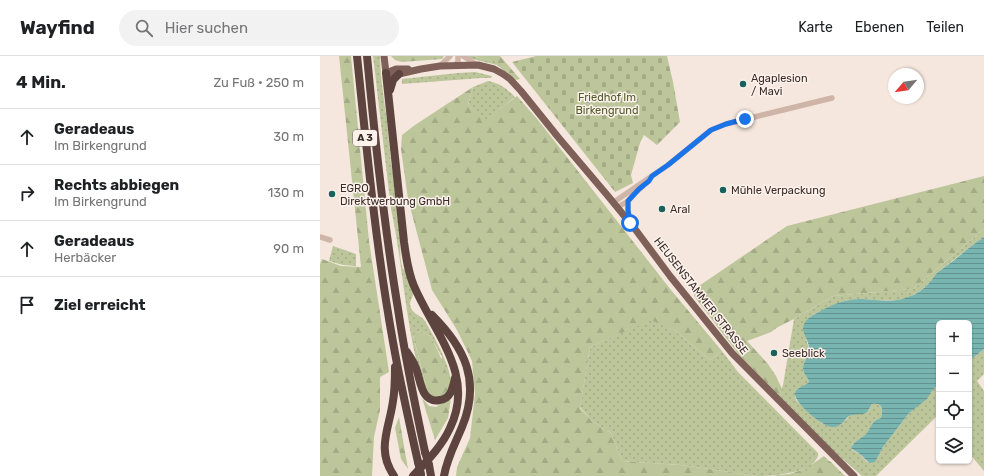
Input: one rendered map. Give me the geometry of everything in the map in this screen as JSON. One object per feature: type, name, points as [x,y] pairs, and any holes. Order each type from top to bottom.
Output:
[{"type":"highway","name":"A 3","points":[[357,56],[378,244],[395,353],[418,462],[419,475]]},
{"type":"highway","name":"A 3","points":[[367,56],[387,239],[404,347],[431,476]]},
{"type":"highway","points":[[389,95],[397,72]]},
{"type":"highway","points":[[386,73],[397,187],[406,257],[413,284],[452,360],[458,387],[458,400],[451,427],[419,475]]},
{"type":"highway","points":[[423,305],[446,329],[458,346],[465,361],[470,382],[469,403],[466,416],[449,456],[444,476]]},
{"type":"highway","points":[[404,347],[416,366],[423,391],[429,398],[436,401],[448,397],[453,388],[456,374]]},
{"type":"highway","points":[[394,476],[387,464],[384,447],[393,400],[395,353]]},
{"type":"main road","points":[[384,58],[397,72]]},
{"type":"main road","points":[[384,58],[386,73]]},
{"type":"main road","name":"HEUSENSTAMMER STRASSE","points":[[386,73],[393,75],[397,72],[440,66],[478,65],[494,69],[505,75],[514,83],[616,205],[670,276],[732,353],[854,476]]},
{"type":"street","points":[[440,66],[452,56],[456,65]]},
{"type":"street","points":[[456,65],[458,56]]},
{"type":"street","points":[[463,56],[478,65]]},
{"type":"street","points":[[616,205],[711,130],[726,124],[832,98]]},
{"type":"street","points":[[616,205],[628,201],[649,181],[652,176]]},
{"type":"street","points":[[628,201],[630,223]]},
{"type":"street","points":[[320,237],[330,240]]},
{"type":"green space","points":[[339,56],[351,56],[369,241],[389,372],[380,377],[380,410],[374,437],[372,476],[320,476],[320,264],[322,259],[341,266],[361,267]]},
{"type":"green space","points":[[373,56],[380,56],[381,76],[399,222],[400,254],[403,269],[405,270],[413,292],[410,306],[414,312],[425,321],[443,355],[450,374],[451,382],[449,391],[438,398],[427,394],[415,356],[391,209]],"holes":[[[419,331],[430,336],[442,357],[427,389],[413,336]]]},
{"type":"green space","points":[[391,56],[444,56],[442,59],[402,62],[395,60]]},
{"type":"green space","points":[[466,56],[475,56],[493,60],[501,64],[516,80],[515,81],[497,65],[468,58]]},
{"type":"green space","points":[[475,56],[500,56],[520,79],[516,80],[503,66],[497,62]]},
{"type":"green space","name":"Friedhof Im Birkengrund","points":[[536,56],[667,56],[680,122],[657,145],[644,135],[640,143],[631,175],[633,183],[615,192],[512,62]]},
{"type":"green space","points":[[475,72],[492,76],[491,78],[402,84],[402,79]]},
{"type":"green space","points":[[488,81],[503,87],[515,97],[485,121],[468,105],[473,87]]},
{"type":"green space","points":[[473,87],[468,105],[485,120],[517,96],[538,120],[671,290],[722,351],[710,360],[677,332],[651,320],[590,347],[580,408],[592,421],[611,433],[622,461],[681,465],[757,476],[456,476],[457,467],[470,438],[475,394],[472,361],[457,330],[432,290],[408,199],[401,149],[402,135]]},
{"type":"green space","points":[[984,176],[984,229],[913,289],[833,296],[771,332],[747,341],[768,364],[776,376],[782,389],[779,396],[739,355],[694,296],[696,288],[787,226]]},
{"type":"green space","points":[[984,229],[984,237],[937,273],[928,285],[917,293],[904,299],[895,300],[882,301],[854,299],[828,307],[810,317],[806,337],[809,353],[803,368],[809,382],[807,385],[798,388],[795,393],[796,400],[823,424],[846,420],[853,414],[861,414],[869,410],[872,404],[880,405],[882,410],[881,418],[877,419],[866,434],[852,445],[852,450],[860,454],[867,462],[875,461],[883,447],[909,413],[936,386],[936,417],[876,476],[862,476],[828,446],[779,396],[783,385],[794,319],[833,296],[913,289]]},
{"type":"green space","points":[[333,246],[356,254],[356,266],[343,265],[329,261]]},
{"type":"green space","points":[[651,319],[677,332],[710,360],[722,351],[738,372],[818,453],[817,458],[811,465],[824,456],[830,462],[830,476],[788,476],[805,469],[769,476],[757,476],[681,465],[622,461],[611,433],[592,421],[580,407],[590,347]]},
{"type":"green space","points":[[419,331],[430,336],[444,367],[449,388],[438,396],[427,389],[413,335]]},
{"type":"green space","points":[[984,349],[984,374],[977,381],[984,391],[984,471],[972,457],[972,359]]},
{"type":"green space","points":[[422,398],[429,406],[436,407],[451,398],[448,418],[435,440]]},
{"type":"green space","points":[[399,417],[408,469],[401,459],[395,428]]},
{"type":"green space","points":[[825,459],[831,462],[845,476],[769,476],[789,474],[805,469],[807,472]]},
{"type":"water","points":[[984,237],[984,349],[972,359],[972,320],[936,320],[936,386],[927,399],[909,413],[883,447],[875,462],[870,463],[851,448],[866,434],[874,422],[881,418],[882,410],[880,405],[872,404],[865,413],[849,416],[840,425],[832,427],[816,419],[803,408],[796,397],[795,393],[797,389],[809,382],[803,368],[809,351],[809,345],[803,331],[805,323],[810,317],[822,310],[845,301],[863,299],[892,301],[903,299],[914,294],[925,287],[938,272]]},
{"type":"place","name":"Agaplesion / Mavi","points":[[743,84]]},
{"type":"place","name":"Mühle Verpackung","points":[[723,190]]},
{"type":"place","name":"EGRO Direktwerbung GmbH","points":[[332,194]]},
{"type":"place","name":"Aral","points":[[662,209]]},
{"type":"place","name":"Seeblick","points":[[774,353]]},
{"type":"route","points":[[630,223],[628,201],[649,181],[652,176],[711,130],[745,119]]}]
